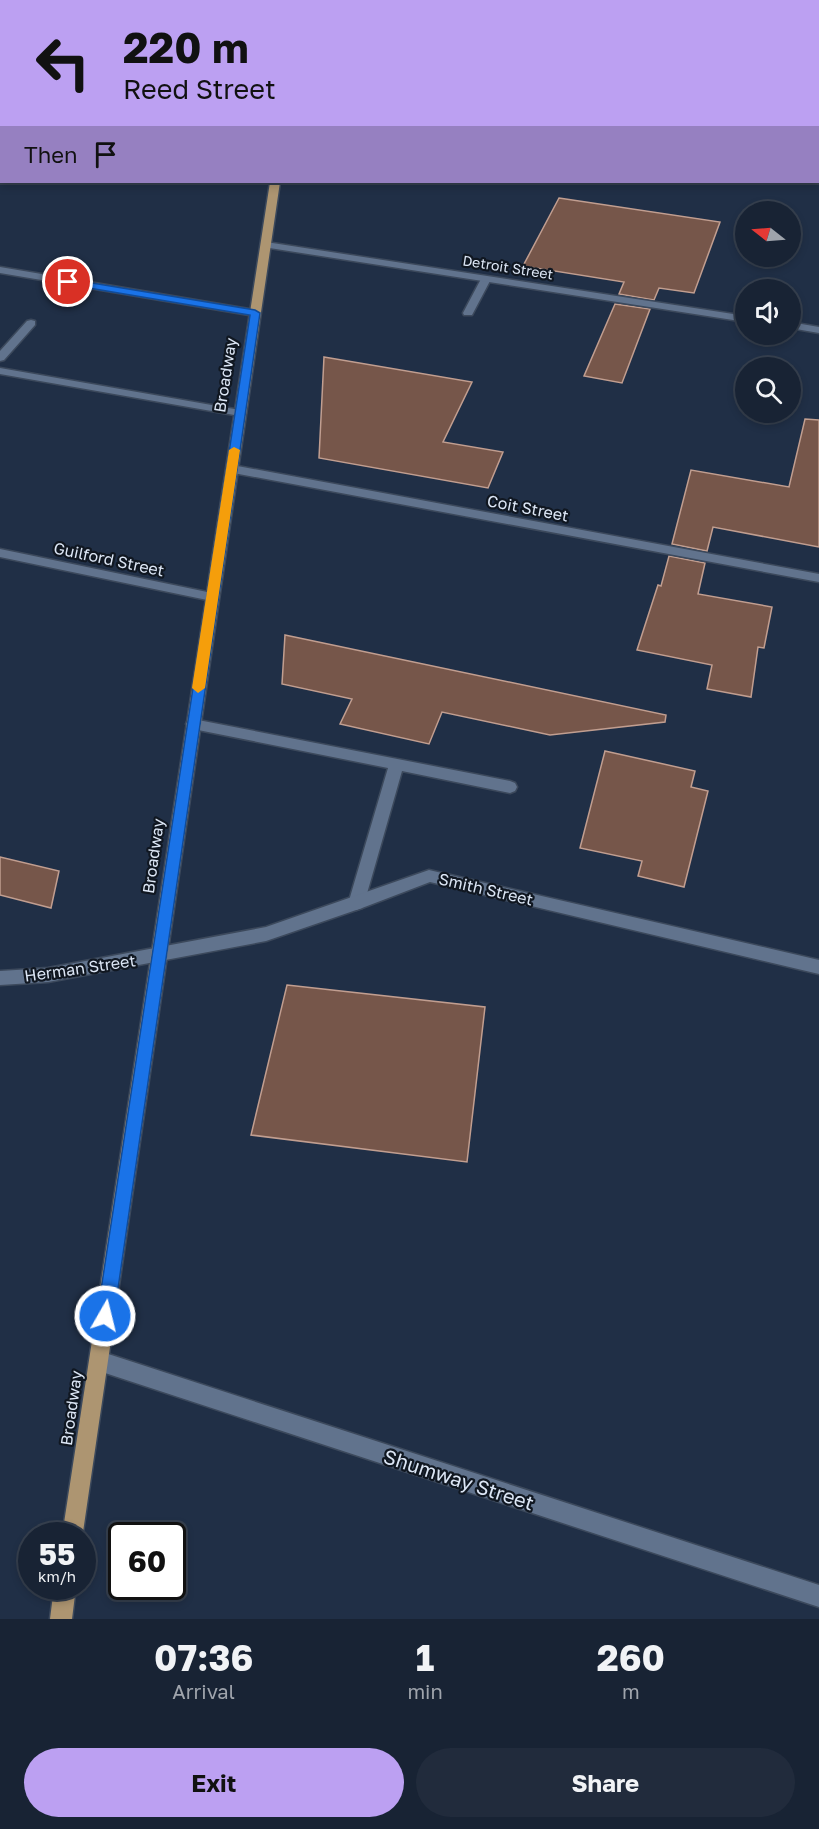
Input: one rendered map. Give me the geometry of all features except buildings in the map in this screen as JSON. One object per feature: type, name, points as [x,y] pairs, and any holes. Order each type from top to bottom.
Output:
[{"type":"main road","name":"Broadway","points":[[75,1522],[275,183]]},
{"type":"main road","points":[[61,1619],[63,1600]]},
{"type":"street","name":"Detroit Street","points":[[266,245],[735,317]]},
{"type":"street","points":[[0,270],[255,313]]},
{"type":"street","points":[[468,313],[486,279]]},
{"type":"street","points":[[0,358],[31,323]]},
{"type":"street","points":[[801,328],[819,330]]},
{"type":"street","points":[[0,371],[240,413]]},
{"type":"street","name":"Coit Street","points":[[232,469],[819,578]]},
{"type":"street","name":"Guilford Street","points":[[0,553],[212,597]]},
{"type":"street","points":[[193,724],[510,787]]},
{"type":"street","points":[[356,904],[397,764]]},
{"type":"street","name":"Smith Street","points":[[159,955],[266,934],[356,904],[429,876],[819,967]]},
{"type":"street","name":"Herman Street","points":[[0,978],[48,975],[159,955]]},
{"type":"street","name":"Shumway Street","points":[[99,1361],[819,1596]]},
{"type":"slow traffic","points":[[198,688],[234,450]]},
{"type":"route","points":[[68,282],[255,313],[105,1316]]}]
